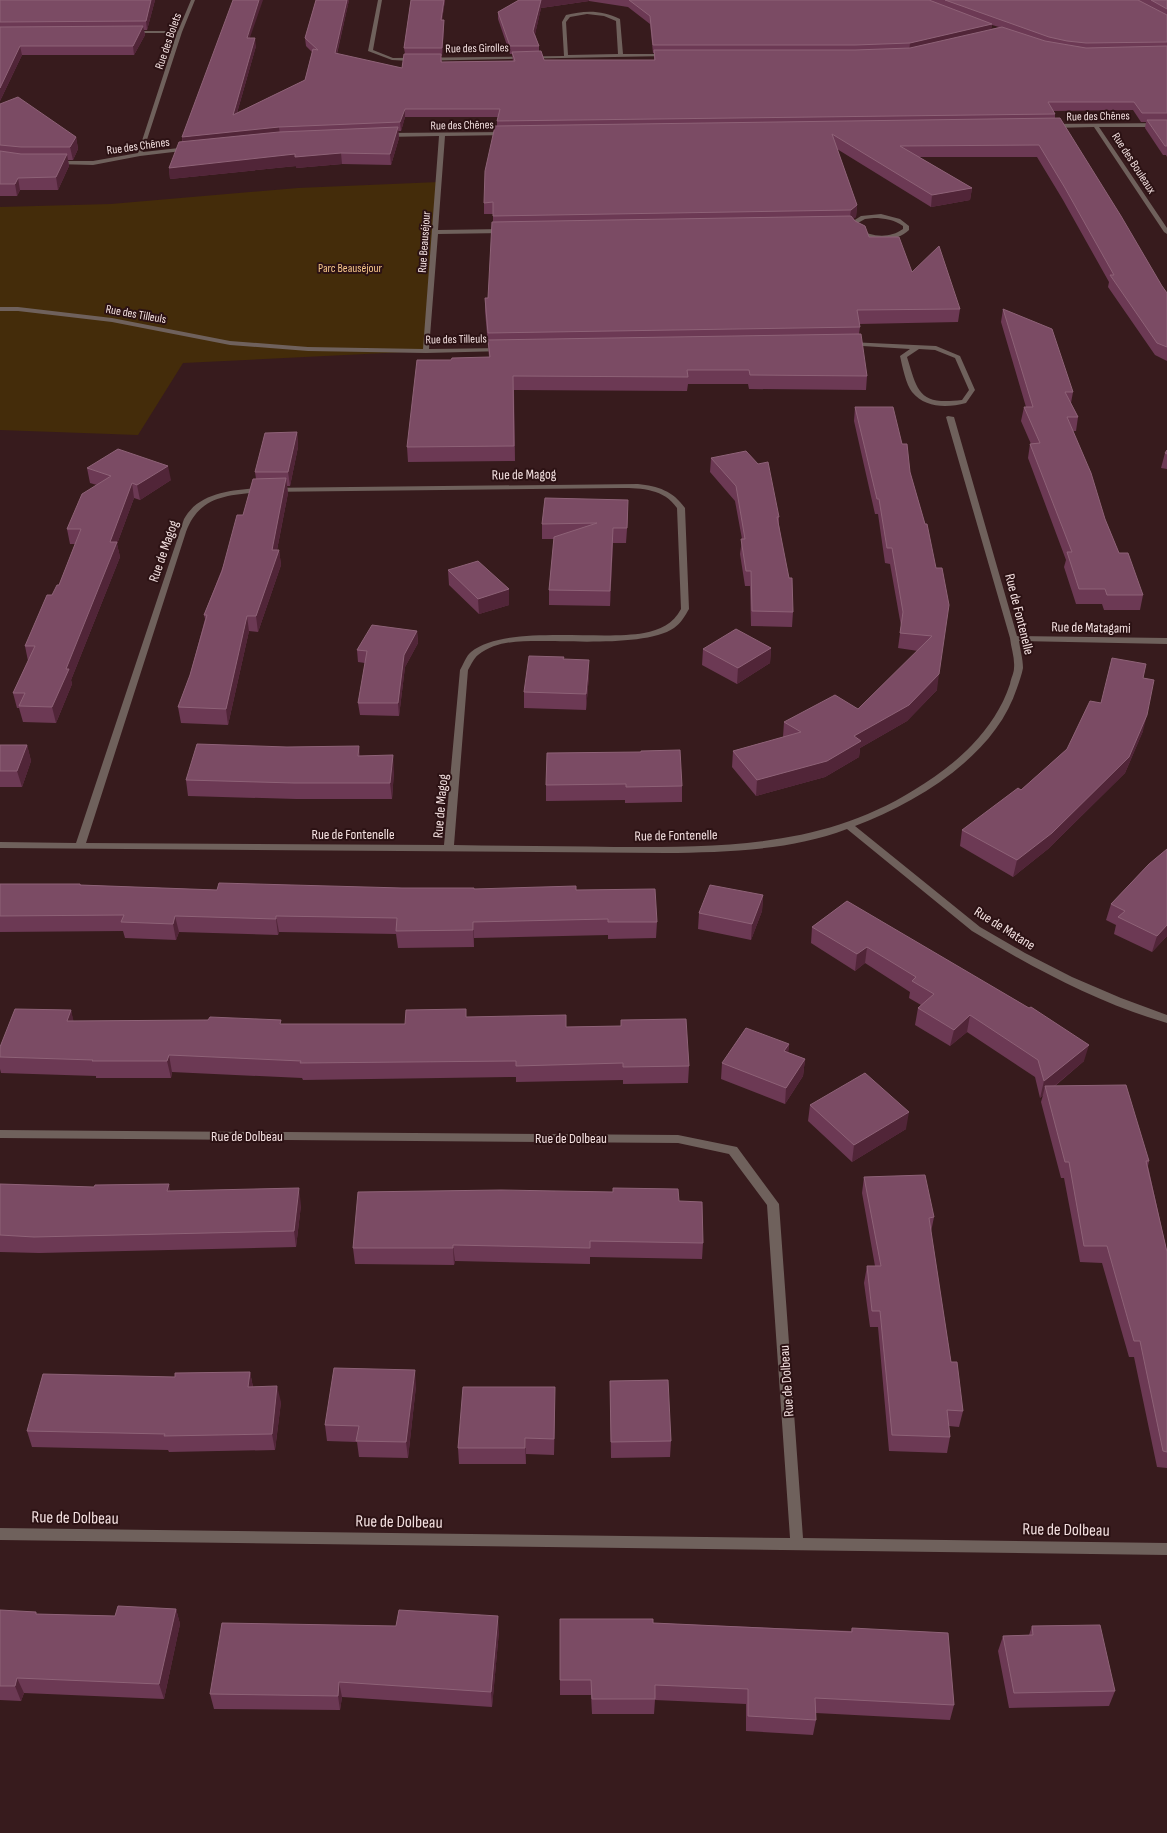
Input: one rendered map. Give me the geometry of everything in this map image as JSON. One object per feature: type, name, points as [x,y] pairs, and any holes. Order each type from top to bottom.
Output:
[{"type":"street","name":"Rue des Bolets","points":[[140,154],[180,32],[193,0]]},
{"type":"street","name":"Rue des Girolles","points":[[380,0],[370,52],[380,56],[410,60],[675,55]]},
{"type":"street","points":[[566,56],[564,22],[568,16],[582,12],[598,12],[611,15],[618,20],[621,55]]},
{"type":"street","points":[[126,32],[180,32]]},
{"type":"street","name":"Rue des Chênes","points":[[1041,126],[1167,125]]},
{"type":"street","name":"Rue des Bouleaux","points":[[1096,126],[1167,232]]},
{"type":"street","name":"Rue des Chênes","points":[[379,135],[512,134]]},
{"type":"street","name":"Rue Beauséjour","points":[[426,351],[442,135]]},
{"type":"street","name":"Rue des Chênes","points":[[54,163],[93,163],[140,154],[195,148]]},
{"type":"street","points":[[845,226],[852,226],[858,232],[873,237],[893,236],[906,230],[906,226],[902,222],[894,218],[881,216],[864,217],[857,220],[852,226]]},
{"type":"street","points":[[1159,221],[1167,220]]},
{"type":"street","points":[[436,232],[514,231]]},
{"type":"street","name":"Rue des Tilleuls","points":[[0,309],[18,309],[112,320],[230,343],[308,349],[426,351],[514,350]]},
{"type":"street","points":[[840,344],[936,348],[958,357],[972,390],[964,402],[947,404],[929,402],[914,390],[903,356],[916,348]]},
{"type":"street","name":"Rue de Fontenelle","points":[[0,845],[665,850],[729,848],[772,844],[810,837],[850,826],[893,806],[925,788],[972,751],[989,731],[1009,700],[1018,670],[1014,638],[950,417]]},
{"type":"street","name":"Rue de Magog","points":[[80,846],[182,532],[195,508],[202,503],[227,494],[261,490],[621,486],[653,488],[671,496],[681,508],[685,609],[682,616],[676,623],[657,634],[637,637],[510,639],[485,647],[473,654],[468,661],[464,670],[449,848]]},
{"type":"street","name":"Rue de Matagami","points":[[1014,638],[1167,642]]},
{"type":"street","name":"Rue de Matane","points":[[850,826],[976,928],[998,942],[1047,969],[1167,1019]]},
{"type":"street","name":"Rue de Dolbeau","points":[[0,1134],[678,1139],[734,1150],[773,1204],[797,1544]]},
{"type":"street","name":"Rue de Dolbeau","points":[[0,1534],[1167,1549]]},
{"type":"green space","name":"Parc Beauséjour","points":[[439,182],[426,351],[183,363],[138,435],[0,430],[0,207],[111,204],[298,188]]},
{"type":"building","points":[[0,0],[151,0],[146,21],[0,22]]},
{"type":"building","points":[[233,0],[259,0],[247,38],[255,38],[233,115],[305,80],[313,49],[318,50],[305,38],[316,0],[347,0],[335,53],[402,68],[404,54],[441,54],[441,62],[515,61],[512,52],[541,51],[544,60],[655,60],[654,50],[855,50],[910,48],[1002,27],[1045,41],[1086,48],[1167,46],[1167,113],[1142,113],[1134,102],[1048,102],[1055,114],[497,121],[500,109],[405,109],[400,122],[279,127],[182,137]]},
{"type":"building","points":[[411,0],[444,0],[441,20],[444,20],[442,48],[404,48]]},
{"type":"building","points":[[519,0],[541,0],[533,31],[539,46],[510,46],[498,12]]},
{"type":"building","points":[[629,0],[929,0],[992,24],[910,43],[855,45],[653,45],[650,16]]},
{"type":"building","points":[[945,0],[1138,0],[1167,15],[1167,42],[1086,43],[1067,41],[1049,37]]},
{"type":"building","points":[[1151,0],[1167,0],[1167,9]]},
{"type":"building","points":[[143,26],[133,46],[20,46],[0,88],[0,27]]},
{"type":"building","points":[[18,97],[76,137],[70,147],[21,147],[0,145],[0,104]]},
{"type":"building","points":[[1060,118],[1167,293],[1167,347],[1157,343],[1110,275],[1114,275],[1039,145],[900,146],[972,188],[932,195],[832,134],[857,205],[851,210],[493,216],[493,202],[484,203],[485,171],[495,126]]},
{"type":"building","points":[[1147,120],[1167,120],[1167,146],[1165,146]]},
{"type":"building","points":[[398,127],[390,154],[341,153],[295,157],[295,154],[169,168],[179,142],[279,132]]},
{"type":"building","points":[[0,151],[21,154],[67,154],[56,177],[18,178],[15,184],[0,184]]},
{"type":"building","points":[[851,216],[855,221],[865,226],[869,237],[899,237],[912,272],[939,246],[960,309],[857,310],[860,327],[488,333],[485,298],[488,298],[492,222]]},
{"type":"building","points":[[1003,309],[1052,329],[1073,392],[1065,392],[1078,417],[1067,417],[1091,473],[1105,519],[1119,553],[1128,553],[1143,595],[1107,595],[1105,589],[1079,589],[1067,552],[1072,552],[1030,444],[1040,443],[1024,407],[1033,407]]},
{"type":"building","points":[[861,334],[867,376],[750,375],[749,370],[687,370],[688,377],[513,376],[514,446],[407,447],[417,360],[451,360],[452,358],[490,357],[488,340]]},
{"type":"building","points":[[855,407],[893,407],[902,444],[907,444],[910,472],[925,524],[927,524],[936,568],[942,568],[949,605],[939,674],[909,705],[854,736],[861,741],[827,761],[757,780],[733,751],[801,732],[784,722],[835,695],[858,709],[932,636],[900,633],[903,612],[892,548],[887,548],[879,499],[877,499]]},
{"type":"building","points":[[297,432],[288,472],[255,472],[265,433]]},
{"type":"building","points":[[118,449],[168,466],[137,485],[132,483],[110,542],[117,542],[66,669],[69,669],[52,707],[19,706],[25,693],[13,693],[35,646],[25,646],[47,595],[52,595],[57,585],[59,585],[81,529],[67,529],[82,494],[111,476],[87,468]]},
{"type":"building","points":[[746,451],[758,464],[768,462],[789,578],[792,578],[793,612],[752,611],[751,571],[746,571],[741,539],[745,539],[736,486],[711,458]]},
{"type":"building","points":[[286,478],[272,550],[279,550],[256,616],[247,616],[226,709],[178,707],[190,675],[207,615],[204,615],[222,571],[237,515],[243,515],[253,479]]},
{"type":"building","points":[[545,498],[628,500],[627,528],[613,528],[610,591],[549,590],[554,537],[597,523],[542,524]]},
{"type":"building","points":[[478,561],[509,589],[478,599],[448,570]]},
{"type":"building","points":[[372,625],[417,631],[404,655],[398,703],[358,703],[367,651],[357,650]]},
{"type":"building","points":[[736,629],[771,648],[738,668],[703,649]]},
{"type":"building","points":[[529,656],[564,657],[563,659],[589,660],[586,694],[524,692]]},
{"type":"building","points":[[1112,658],[1146,664],[1143,678],[1154,680],[1147,715],[1129,757],[1052,833],[1017,860],[962,830],[1018,788],[1021,790],[1067,749],[1090,701],[1101,703]]},
{"type":"building","points":[[197,744],[287,747],[359,746],[358,756],[393,755],[390,783],[294,783],[186,780]]},
{"type":"building","points":[[0,745],[27,745],[17,771],[0,771]]},
{"type":"building","points":[[680,750],[682,786],[626,787],[626,784],[546,785],[547,753]]},
{"type":"building","points":[[1167,849],[1167,925],[1157,936],[1118,917],[1125,911],[1111,904],[1149,864]]},
{"type":"building","points":[[219,883],[474,889],[576,886],[576,890],[655,889],[657,922],[608,922],[608,919],[473,922],[473,930],[396,931],[397,918],[276,916],[276,919],[175,916],[173,924],[121,922],[124,915],[0,916],[0,884],[80,884],[217,890]]},
{"type":"building","points":[[710,885],[763,895],[752,924],[699,913]]},
{"type":"building","points":[[847,901],[1029,1008],[1031,1007],[1089,1045],[1044,1081],[1038,1060],[970,1015],[954,1030],[918,1008],[934,994],[912,981],[916,977],[867,947],[857,954],[812,927]]},
{"type":"building","points":[[15,1009],[71,1010],[67,1021],[208,1020],[210,1017],[281,1020],[280,1024],[405,1024],[406,1010],[466,1009],[466,1017],[566,1015],[566,1027],[621,1026],[621,1020],[686,1019],[689,1066],[623,1067],[623,1063],[516,1066],[516,1061],[300,1063],[301,1061],[169,1055],[167,1061],[92,1061],[93,1060],[0,1057],[0,1047]]},
{"type":"building","points":[[746,1028],[789,1044],[784,1051],[805,1059],[786,1088],[722,1063]]},
{"type":"building","points":[[865,1073],[909,1112],[854,1145],[810,1105]]},
{"type":"building","points":[[1126,1085],[1149,1161],[1146,1161],[1167,1252],[1167,1452],[1163,1451],[1140,1341],[1134,1341],[1107,1246],[1084,1246],[1069,1162],[1065,1162],[1045,1086]]},
{"type":"building","points":[[925,1175],[934,1217],[929,1218],[951,1362],[957,1362],[963,1411],[947,1410],[950,1437],[892,1435],[880,1311],[872,1311],[867,1266],[881,1266],[864,1177]]},
{"type":"building","points":[[0,1184],[94,1187],[95,1185],[169,1184],[167,1191],[299,1188],[294,1231],[34,1237],[0,1235]]},
{"type":"building","points":[[613,1188],[678,1189],[679,1201],[702,1202],[703,1243],[590,1241],[590,1248],[453,1245],[453,1248],[353,1248],[358,1192],[501,1190],[613,1192]]},
{"type":"building","points":[[334,1368],[415,1370],[406,1442],[356,1441],[359,1426],[325,1425]]},
{"type":"building","points":[[250,1372],[248,1387],[277,1386],[272,1434],[164,1436],[165,1434],[27,1431],[43,1374],[175,1377],[175,1373]]},
{"type":"building","points":[[668,1380],[671,1441],[611,1442],[610,1381]]},
{"type":"building","points":[[463,1387],[555,1387],[554,1439],[525,1438],[525,1448],[458,1448]]},
{"type":"building","points":[[118,1606],[176,1609],[159,1684],[17,1678],[15,1686],[0,1686],[0,1610],[36,1612],[36,1614],[115,1616]]},
{"type":"building","points":[[399,1610],[498,1616],[491,1692],[339,1682],[338,1696],[210,1694],[222,1623],[396,1626]]},
{"type":"building","points":[[560,1619],[653,1619],[653,1623],[852,1632],[852,1628],[948,1633],[954,1705],[815,1698],[816,1720],[748,1716],[748,1689],[655,1685],[655,1699],[592,1699],[591,1680],[560,1680]]},
{"type":"building","points":[[1100,1625],[1115,1691],[1014,1693],[1003,1636],[1033,1635],[1032,1626]]}]
